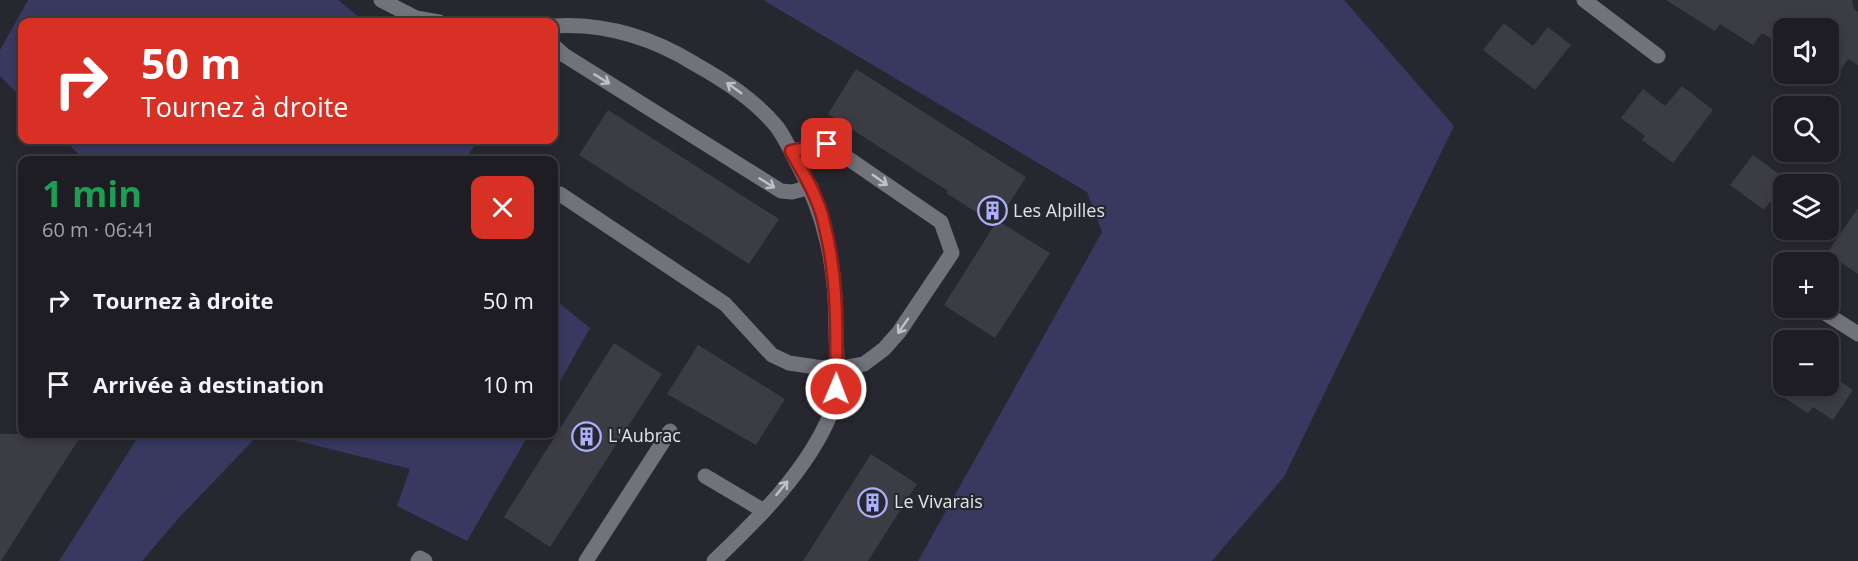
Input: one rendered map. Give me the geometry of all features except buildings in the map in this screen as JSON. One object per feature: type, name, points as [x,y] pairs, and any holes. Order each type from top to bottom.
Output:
[{"type":"street","points":[[381,0],[416,18]]},
{"type":"street","points":[[1584,0],[1658,56]]},
{"type":"street","points":[[558,26],[580,24],[638,36],[684,57],[717,76],[749,99],[777,128],[811,187],[824,221],[836,287],[836,369],[832,412],[811,453],[764,511],[714,561]]},
{"type":"street","points":[[558,50],[781,191],[792,192],[811,187]]},
{"type":"street","points":[[560,194],[725,304],[772,355],[789,363],[836,369],[864,364],[884,349],[899,332],[952,253],[941,222],[827,144],[791,151]]},
{"type":"street","points":[[1833,318],[1858,334]]},
{"type":"street","points":[[586,561],[670,431]]},
{"type":"street","points":[[705,476],[764,511]]},
{"type":"street","points":[[418,561],[420,558],[425,561]]},
{"type":"shaded area","points":[[28,0],[338,0],[360,18],[18,18],[18,94],[0,76],[0,50]]},
{"type":"shaded area","points":[[763,0],[1344,0],[1454,126],[1284,477],[1212,561],[918,561],[1102,232],[1087,192]]},
{"type":"shaded area","points":[[68,144],[475,144],[468,156],[81,156]]},
{"type":"shaded area","points":[[558,302],[590,328],[558,385]]},
{"type":"shaded area","points":[[137,438],[255,438],[177,520],[142,561],[59,561]]},
{"type":"shaded area","points":[[286,438],[527,438],[467,541],[397,506],[410,469]]},
{"type":"place","name":"Les Alpilles","points":[[992,211]]},
{"type":"place","name":"L'Aubrac","points":[[587,436]]},
{"type":"place","name":"Le Vivarais","points":[[873,502]]},
{"type":"route","points":[[827,144],[791,151],[811,187],[824,221],[836,287],[836,389]]}]
